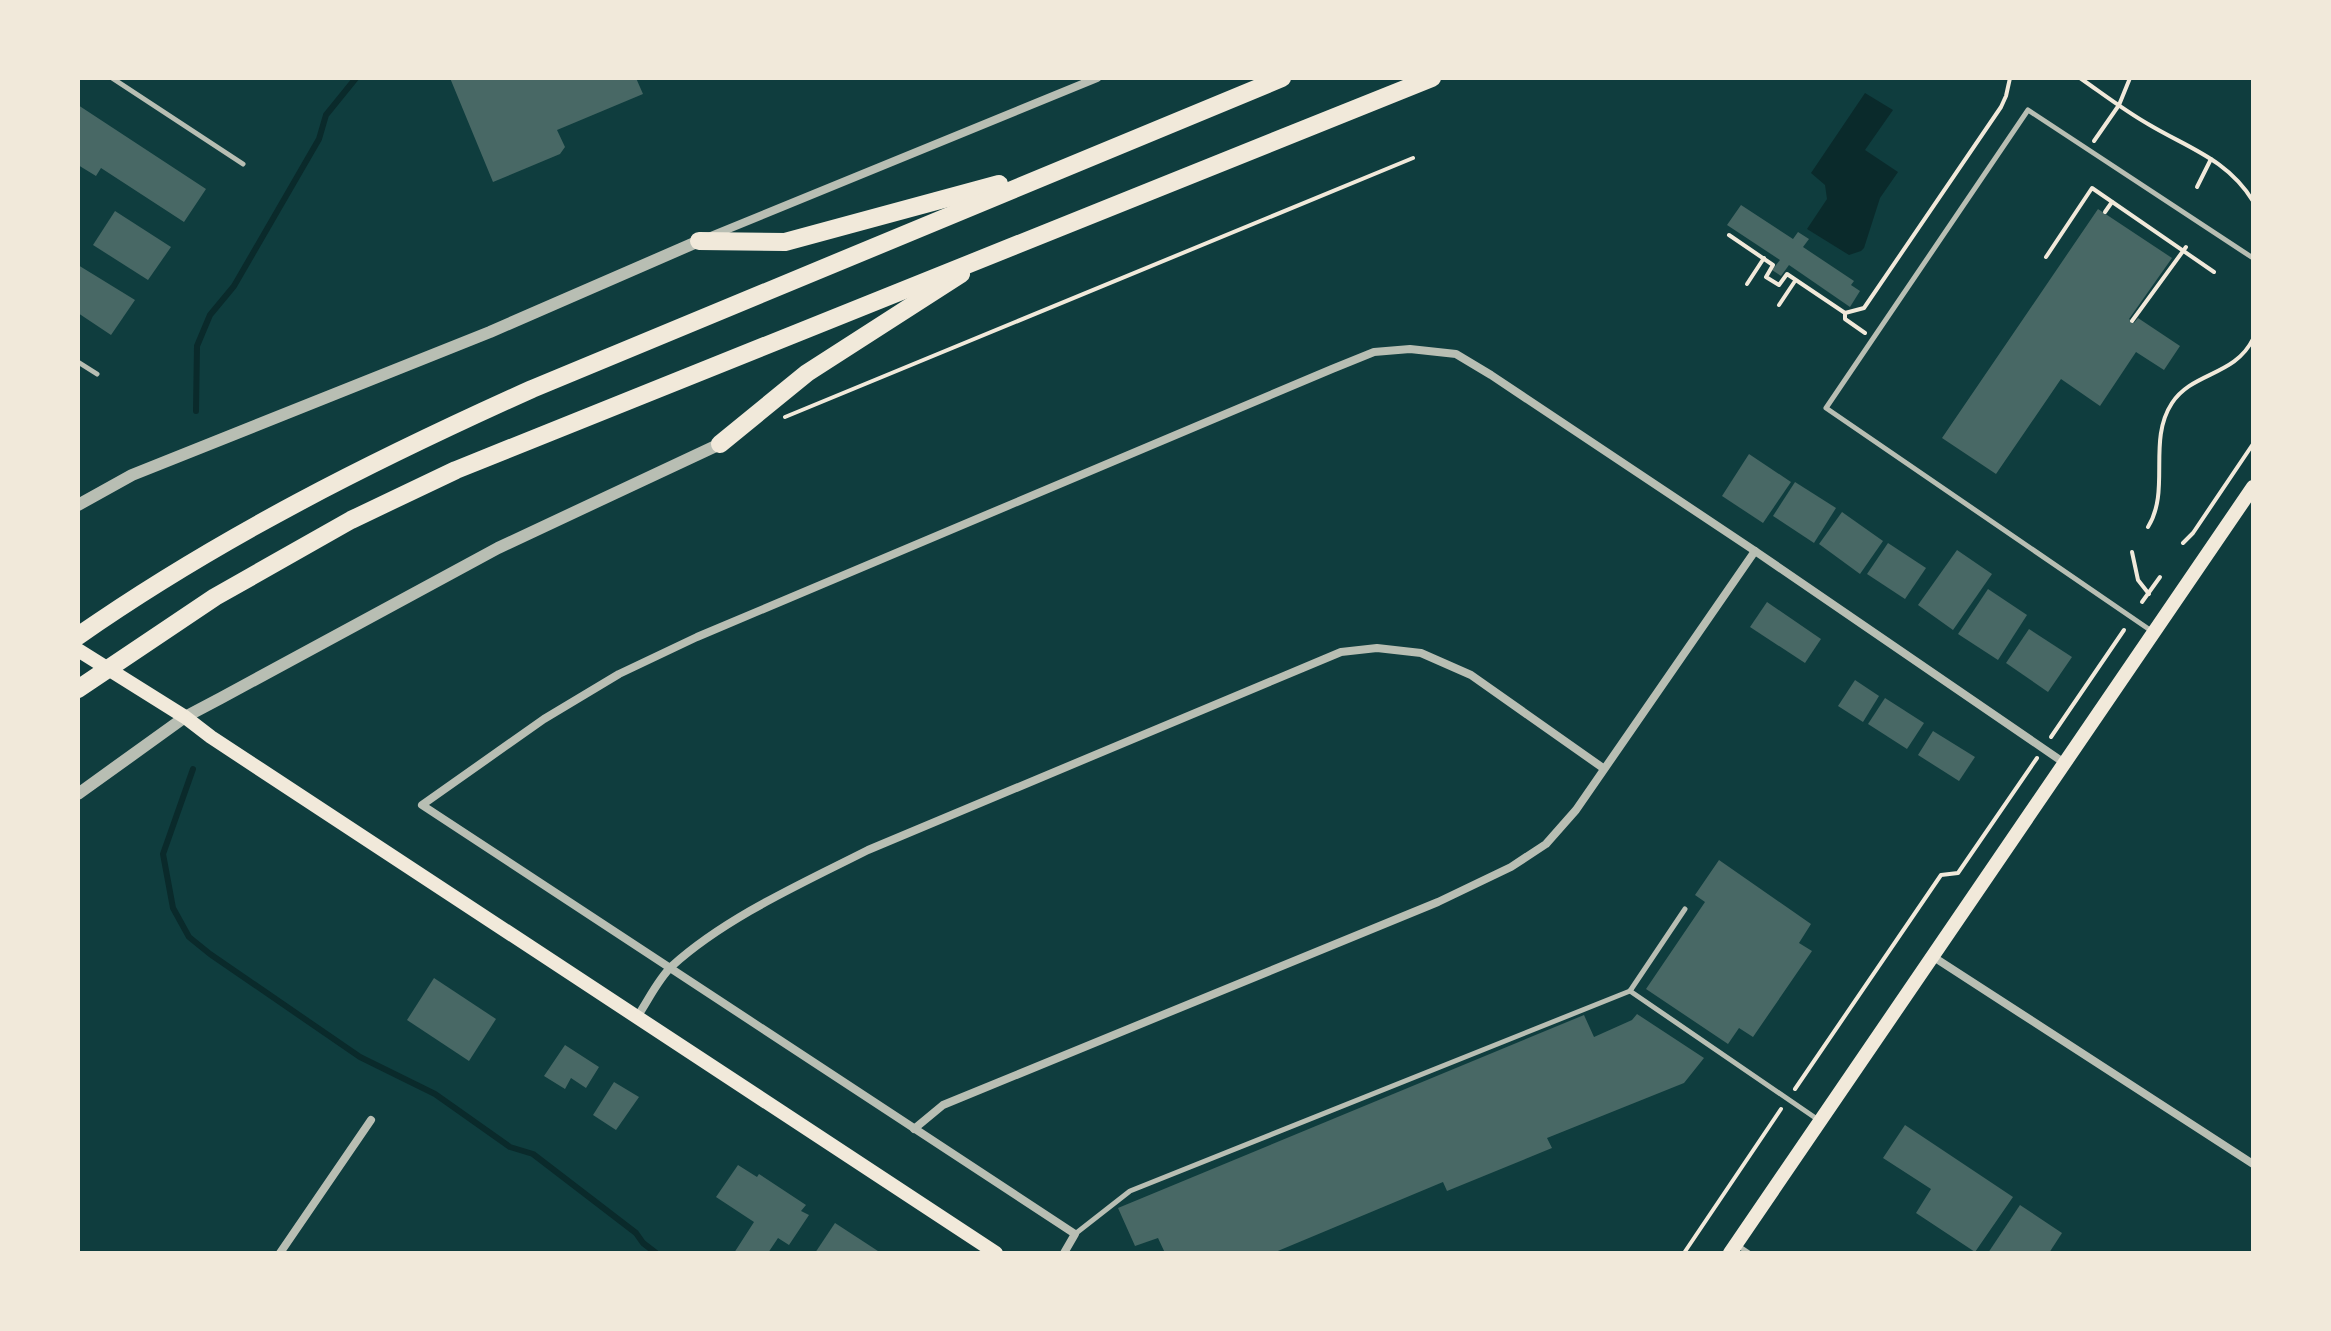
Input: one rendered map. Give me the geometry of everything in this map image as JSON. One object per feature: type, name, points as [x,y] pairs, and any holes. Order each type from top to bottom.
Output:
[{"type":"highway","points":[[78,636],[197,560],[327,486],[442,429],[1282,78]]},
{"type":"highway","points":[[78,689],[215,597],[351,520],[456,470],[1432,78]]},
{"type":"highway","points":[[699,241],[785,242],[1071,164]]},
{"type":"highway","points":[[720,444],[807,373],[997,251]]},
{"type":"main road","points":[[1733,1249],[2253,487]]},
{"type":"main road","points":[[78,650],[185,717],[996,1253]]},
{"type":"street","points":[[78,505],[132,475],[490,332],[699,241],[1097,78]]},
{"type":"street","points":[[1064,1253],[1075,1234],[422,805],[544,719],[619,674],[697,637],[1374,352],[1410,349],[1456,354],[1491,375],[2063,762]]},
{"type":"street","points":[[78,794],[185,717],[498,548],[720,444]]},
{"type":"street","points":[[914,1129],[943,1105],[1438,902],[1511,867],[1546,844],[1576,810],[1755,551]]},
{"type":"street","points":[[637,1017],[670,968],[712,935],[792,889],[868,850],[1341,652],[1377,648],[1421,653],[1434,658],[1471,675],[1603,768]]},
{"type":"street","points":[[1932,956],[2253,1164]]},
{"type":"street","points":[[280,1253],[371,1120]]},
{"type":"lane","points":[[112,78],[243,164]]},
{"type":"lane","points":[[2154,632],[1826,408],[2028,110],[2253,258]]},
{"type":"lane","points":[[78,362],[97,374]]},
{"type":"lane","points":[[1075,1234],[1130,1191],[1630,991],[1685,909]]},
{"type":"lane","points":[[1630,991],[1820,1121]]},
{"type":"lane","points":[[1733,1249],[1749,1253]]},
{"type":"path","points":[[1729,235],[1773,265],[1766,277],[1776,285],[1787,274],[1845,313],[1864,308],[2001,107],[2010,78]]},
{"type":"path","points":[[2080,78],[2144,122],[2191,145],[2211,159],[2235,177],[2253,201]]},
{"type":"path","points":[[2089,149],[2119,105],[2130,78]]},
{"type":"path","points":[[779,419],[1413,158]]},
{"type":"path","points":[[2197,187],[2211,159]]},
{"type":"path","points":[[2046,257],[2092,188],[2185,248],[2214,272]]},
{"type":"path","points":[[2105,212],[2112,202]]},
{"type":"path","points":[[2132,321],[2185,248]]},
{"type":"path","points":[[1747,284],[1764,258]]},
{"type":"path","points":[[1779,305],[1796,280]]},
{"type":"path","points":[[1845,313],[1845,319],[1874,339]]},
{"type":"path","points":[[2148,527],[2157,513],[2161,433],[2172,403],[2182,391],[2238,359],[2253,339]]},
{"type":"path","points":[[2183,543],[2253,444]]},
{"type":"path","points":[[2132,552],[2138,580],[2149,594]]},
{"type":"path","points":[[2142,602],[2160,577]]},
{"type":"path","points":[[1684,1253],[1941,875],[1958,873],[2124,630]]},
{"type":"water","points":[[1865,93],[1893,110],[1865,150],[1898,172],[1880,198],[1864,248],[1849,255],[1807,229],[1827,199],[1825,185],[1811,173]]},
{"type":"building","points":[[450,78],[636,78],[643,94],[557,130],[565,147],[560,154],[493,182]]},
{"type":"building","points":[[78,105],[206,189],[184,222],[101,168],[96,176],[78,165]]},
{"type":"building","points":[[1741,205],[1793,239],[1798,232],[1809,239],[1803,247],[1854,281],[1851,285],[1860,291],[1850,307],[1789,265],[1781,276],[1772,270],[1780,260],[1727,225]]},
{"type":"building","points":[[2098,209],[2172,258],[2129,319],[2134,323],[2138,318],[2180,346],[2164,370],[2136,352],[2100,406],[2061,379],[1996,474],[1942,438]]},
{"type":"building","points":[[115,211],[171,247],[148,280],[93,245]]},
{"type":"building","points":[[78,265],[135,300],[111,335],[78,313]]},
{"type":"building","points":[[1749,454],[1791,482],[1763,523],[1722,496]]},
{"type":"building","points":[[1795,482],[1836,508],[1814,543],[1773,516]]},
{"type":"building","points":[[1842,512],[1883,541],[1860,574],[1819,544]]},
{"type":"building","points":[[1888,543],[1926,568],[1905,599],[1867,574]]},
{"type":"building","points":[[1957,550],[1992,574],[1953,630],[1918,605]]},
{"type":"building","points":[[1988,589],[2027,615],[1998,660],[1958,634]]},
{"type":"building","points":[[1767,602],[1821,639],[1805,663],[1750,627]]},
{"type":"building","points":[[2029,629],[2072,657],[2048,692],[2006,663]]},
{"type":"building","points":[[1855,680],[1879,696],[1863,722],[1838,706]]},
{"type":"building","points":[[1885,698],[1924,723],[1907,749],[1868,724]]},
{"type":"building","points":[[1933,731],[1975,757],[1959,781],[1918,755]]},
{"type":"building","points":[[1719,860],[1811,924],[1799,943],[1812,951],[1753,1037],[1739,1028],[1728,1044],[1646,989],[1705,902],[1695,895]]},
{"type":"building","points":[[434,978],[496,1019],[469,1061],[407,1020]]},
{"type":"building","points":[[1637,1014],[1704,1058],[1684,1083],[1547,1138],[1552,1148],[1447,1191],[1443,1182],[1273,1253],[1165,1253],[1158,1238],[1135,1246],[1118,1208],[1584,1015],[1594,1037],[1632,1020]]},
{"type":"building","points":[[565,1045],[599,1067],[586,1088],[571,1078],[565,1089],[544,1076]]},
{"type":"building","points":[[614,1082],[639,1097],[616,1130],[593,1115]]},
{"type":"building","points":[[1905,1125],[2013,1197],[1975,1252],[1916,1213],[1931,1189],[1883,1158]]},
{"type":"building","points":[[738,1165],[757,1177],[759,1174],[806,1205],[801,1211],[809,1215],[789,1245],[778,1238],[768,1253],[734,1253],[754,1222],[716,1197]]},
{"type":"building","points":[[2020,1205],[2062,1233],[2049,1253],[1988,1253]]},
{"type":"building","points":[[835,1223],[881,1253],[815,1253]]},
{"type":"waterway","points":[[196,411],[197,346],[210,315],[234,286],[319,139],[326,115],[356,78]]},
{"type":"waterway","points":[[193,769],[163,854],[173,908],[189,937],[360,1057],[435,1094],[510,1147],[533,1154],[636,1233],[656,1253]]}]
